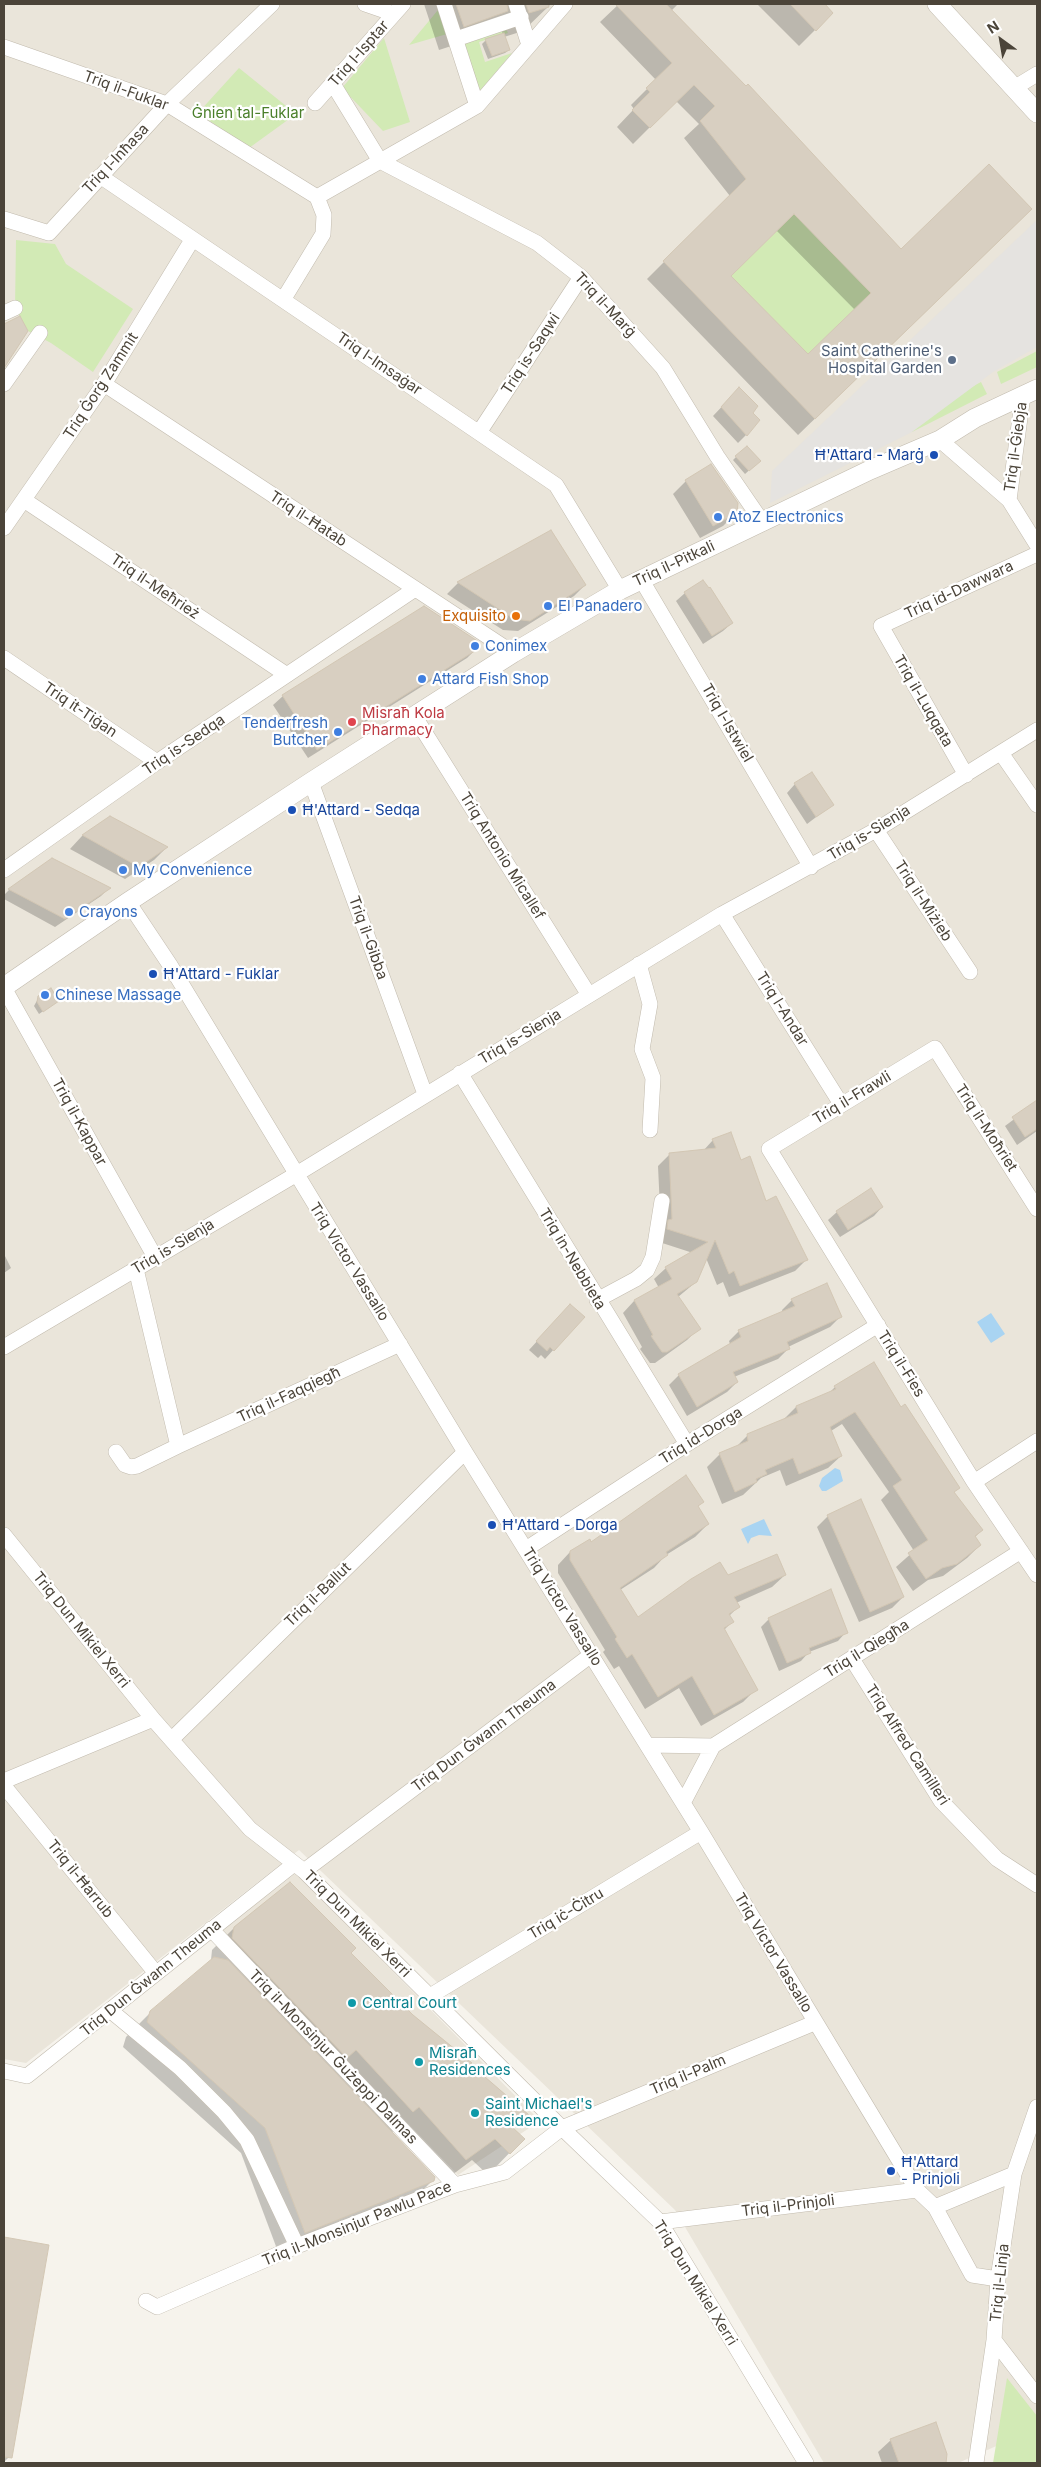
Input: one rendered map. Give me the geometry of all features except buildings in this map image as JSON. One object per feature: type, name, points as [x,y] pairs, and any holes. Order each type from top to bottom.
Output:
[{"type":"street","name":"Triq l-Inħasa","points":[[4,218],[49,233],[167,104],[272,4]]},
{"type":"street","points":[[365,4],[398,9]]},
{"type":"street","points":[[444,4],[477,106]]},
{"type":"street","points":[[283,300],[323,234],[324,215],[317,197],[477,106],[565,4]]},
{"type":"street","points":[[937,4],[1037,113]]},
{"type":"street","name":"Triq l-Isptar","points":[[315,103],[398,9]]},
{"type":"street","points":[[456,38],[518,10],[529,45]]},
{"type":"street","name":"Triq il-Fuklar","points":[[4,47],[167,104],[317,197]]},
{"type":"street","points":[[1014,88],[1037,74]]},
{"type":"street","points":[[333,84],[380,161]]},
{"type":"street","name":"Triq il-Marġ","points":[[380,161],[537,243],[582,277],[663,368],[717,456],[763,522]]},
{"type":"street","name":"Triq l-Imsaġar","points":[[100,176],[192,240],[480,431],[556,485],[620,590]]},
{"type":"street","name":"Triq Ġorġ Zammit","points":[[4,528],[104,384],[192,240]]},
{"type":"street","name":"Triq is-Saqwi","points":[[480,431],[582,277]]},
{"type":"street","points":[[4,384],[40,333]]},
{"type":"street","name":"Triq il-Ħatab","points":[[104,384],[512,653]]},
{"type":"street","name":"Triq il-Pitkali","points":[[4,988],[128,902],[311,782],[512,653],[620,590],[870,470],[940,440],[975,418],[1030,392]]},
{"type":"street","name":"Triq il-Ġiebja","points":[[1009,500],[1030,392]]},
{"type":"street","name":"Triq il-Ġiebja","points":[[940,440],[1009,500],[1037,545]]},
{"type":"street","name":"Triq il-Meħrież","points":[[24,500],[287,674]]},
{"type":"street","name":"Triq id-Dawwara","points":[[881,626],[1037,554]]},
{"type":"street","name":"Triq l-Istwiel","points":[[642,579],[811,867]]},
{"type":"street","name":"Triq is-Sedqa","points":[[4,870],[157,762],[416,589]]},
{"type":"street","name":"Triq il-Luqqata","points":[[881,626],[966,775]]},
{"type":"street","name":"Triq it-Tiġan","points":[[4,658],[157,762]]},
{"type":"street","name":"Triq Antonio Micallef","points":[[415,717],[589,995]]},
{"type":"street","name":"Triq is-Sienja","points":[[4,1347],[295,1175],[722,914],[876,830],[1037,730]]},
{"type":"street","points":[[1001,753],[1037,805]]},
{"type":"street","name":"Triq il-Gibba","points":[[311,782],[426,1094]]},
{"type":"street","name":"Triq il-Miżieb","points":[[876,830],[970,972]]},
{"type":"street","name":"Triq Victor Vassallo","points":[[128,902],[170,965],[295,1175],[701,1832],[814,2023],[917,2190],[935,2207],[972,2275],[998,2279]]},
{"type":"street","name":"Triq l-Andar","points":[[722,914],[841,1104]]},
{"type":"street","points":[[639,964],[650,1004],[642,1049],[653,1078],[650,1130]]},
{"type":"street","name":"Triq il-Kappar","points":[[4,988],[155,1257]]},
{"type":"street","name":"Triq il-Frawli","points":[[769,1149],[935,1048]]},
{"type":"street","name":"Triq il-Moħriet","points":[[935,1048],[1037,1208]]},
{"type":"street","name":"Triq in-Nebbieta","points":[[460,1074],[687,1444]]},
{"type":"street","name":"Triq il-Fies","points":[[769,1149],[974,1482],[1037,1575]]},
{"type":"street","points":[[597,1300],[636,1279],[647,1270],[653,1257],[662,1201]]},
{"type":"street","points":[[136,1269],[178,1446]]},
{"type":"street","name":"Triq id-Dorga","points":[[526,1549],[687,1444],[878,1325]]},
{"type":"street","name":"Triq il-Faqqiegħ","points":[[116,1452],[125,1465],[137,1466],[400,1344]]},
{"type":"street","points":[[974,1482],[1037,1441]]},
{"type":"street","name":"Triq il-Ballut","points":[[172,1739],[465,1452]]},
{"type":"street","name":"Triq Dun Mikiel Xerri","points":[[4,1535],[153,1719],[250,1829],[299,1868],[660,2222],[806,2463]]},
{"type":"street","name":"Triq il-Qiegħa","points":[[713,1746],[1021,1550]]},
{"type":"street","name":"Triq Dun Ġwann Theuma","points":[[4,2071],[27,2076],[212,1929],[299,1868],[591,1655]]},
{"type":"street","name":"Triq Alfred Camilleri","points":[[852,1659],[941,1801],[997,1859],[1037,1885]]},
{"type":"street","points":[[4,1781],[153,1719]]},
{"type":"street","points":[[647,1745],[713,1746],[683,1803]]},
{"type":"street","name":"Triq il-Ħarrub","points":[[4,1786],[156,1972]]},
{"type":"street","name":"Triq iċ-Ċitru","points":[[430,1996],[701,1832]]},
{"type":"street","name":"Triq il-Monsinjur Ġużeppi Dalmas","points":[[212,1929],[455,2185]]},
{"type":"street","points":[[111,2011],[180,2068],[224,2112],[247,2140],[297,2246]]},
{"type":"street","name":"Triq il-Palm","points":[[562,2128],[814,2023]]},
{"type":"street","name":"Triq il-Linja","points":[[976,2463],[994,2340],[998,2279],[1014,2174],[1037,2106]]},
{"type":"street","name":"Triq il-Monsinjur Pawlu Pace","points":[[146,2301],[157,2307],[297,2246],[455,2185],[505,2172],[562,2128]]},
{"type":"street","points":[[935,2207],[1014,2174]]},
{"type":"street","name":"Triq il-Prinjoli","points":[[660,2222],[917,2190]]},
{"type":"street","points":[[994,2340],[1037,2396]]},
{"type":"shaded area","points":[[4,4],[1037,4],[1037,2428],[958,2463],[824,2463],[675,2210],[299,1850],[26,2063],[4,2059]]},
{"type":"shaded area","name":"Saint Catherine's Hospital Garden","points":[[1037,220],[1037,347],[993,372],[912,432],[770,503],[772,471]]},
{"type":"shaded area","points":[[296,1873],[540,2121],[458,2175],[221,1931]]},
{"type":"green space","points":[[438,10],[447,34],[409,45]]},
{"type":"green space","points":[[506,29],[508,33],[479,42],[485,62],[512,53],[479,92],[464,41]]},
{"type":"green space","points":[[384,38],[410,122],[383,131],[342,88]]},
{"type":"green space","name":"Ġnien tal-Fuklar","points":[[239,68],[296,114],[249,148],[198,113]]},
{"type":"green space","points":[[794,214],[871,293],[808,354],[731,276]]},
{"type":"green space","points":[[16,240],[55,244],[66,264],[133,309],[93,372],[51,343],[28,331],[15,308]]},
{"type":"green space","points":[[1037,351],[1037,367],[1001,384],[997,372]]},
{"type":"green space","points":[[981,382],[987,394],[912,432],[906,421]]},
{"type":"green space","points":[[1007,2378],[1037,2416],[1037,2463],[993,2463]]},
{"type":"water","points":[[991,1313],[1005,1334],[991,1343],[977,1322]]},
{"type":"water","points":[[835,1468],[840,1470],[843,1481],[826,1491],[822,1491],[819,1486],[822,1478]]},
{"type":"water","points":[[764,1519],[772,1536],[759,1535],[751,1538],[748,1544],[741,1529]]},
{"type":"place","name":"Saint Catherine's Hospital Garden","points":[[952,360]]},
{"type":"place","name":"Ħ'Attard - Marġ","points":[[934,455]]},
{"type":"place","name":"AtoZ Electronics","points":[[718,517]]},
{"type":"place","name":"El Panadero","points":[[548,606]]},
{"type":"place","name":"Exquisito","points":[[516,616]]},
{"type":"place","name":"Conimex","points":[[475,646]]},
{"type":"place","name":"Attard Fish Shop","points":[[422,679]]},
{"type":"place","name":"Misraħ Kola Pharmacy","points":[[352,722]]},
{"type":"place","name":"Tenderfresh Butcher","points":[[338,732]]},
{"type":"place","name":"Ħ'Attard - Sedqa","points":[[292,810]]},
{"type":"place","name":"My Convenience","points":[[123,870]]},
{"type":"place","name":"Crayons","points":[[69,912]]},
{"type":"place","name":"Ħ'Attard - Fuklar","points":[[153,974]]},
{"type":"place","name":"Chinese Massage","points":[[45,995]]},
{"type":"place","name":"Ħ'Attard - Dorga","points":[[492,1525]]},
{"type":"place","name":"Central Court","points":[[352,2003]]},
{"type":"place","name":"Misraħ Residences","points":[[419,2062]]},
{"type":"place","name":"Saint Michael's Residence","points":[[475,2113]]},
{"type":"place","name":"Ħ'Attard - Prinjoli","points":[[891,2171]]}]
